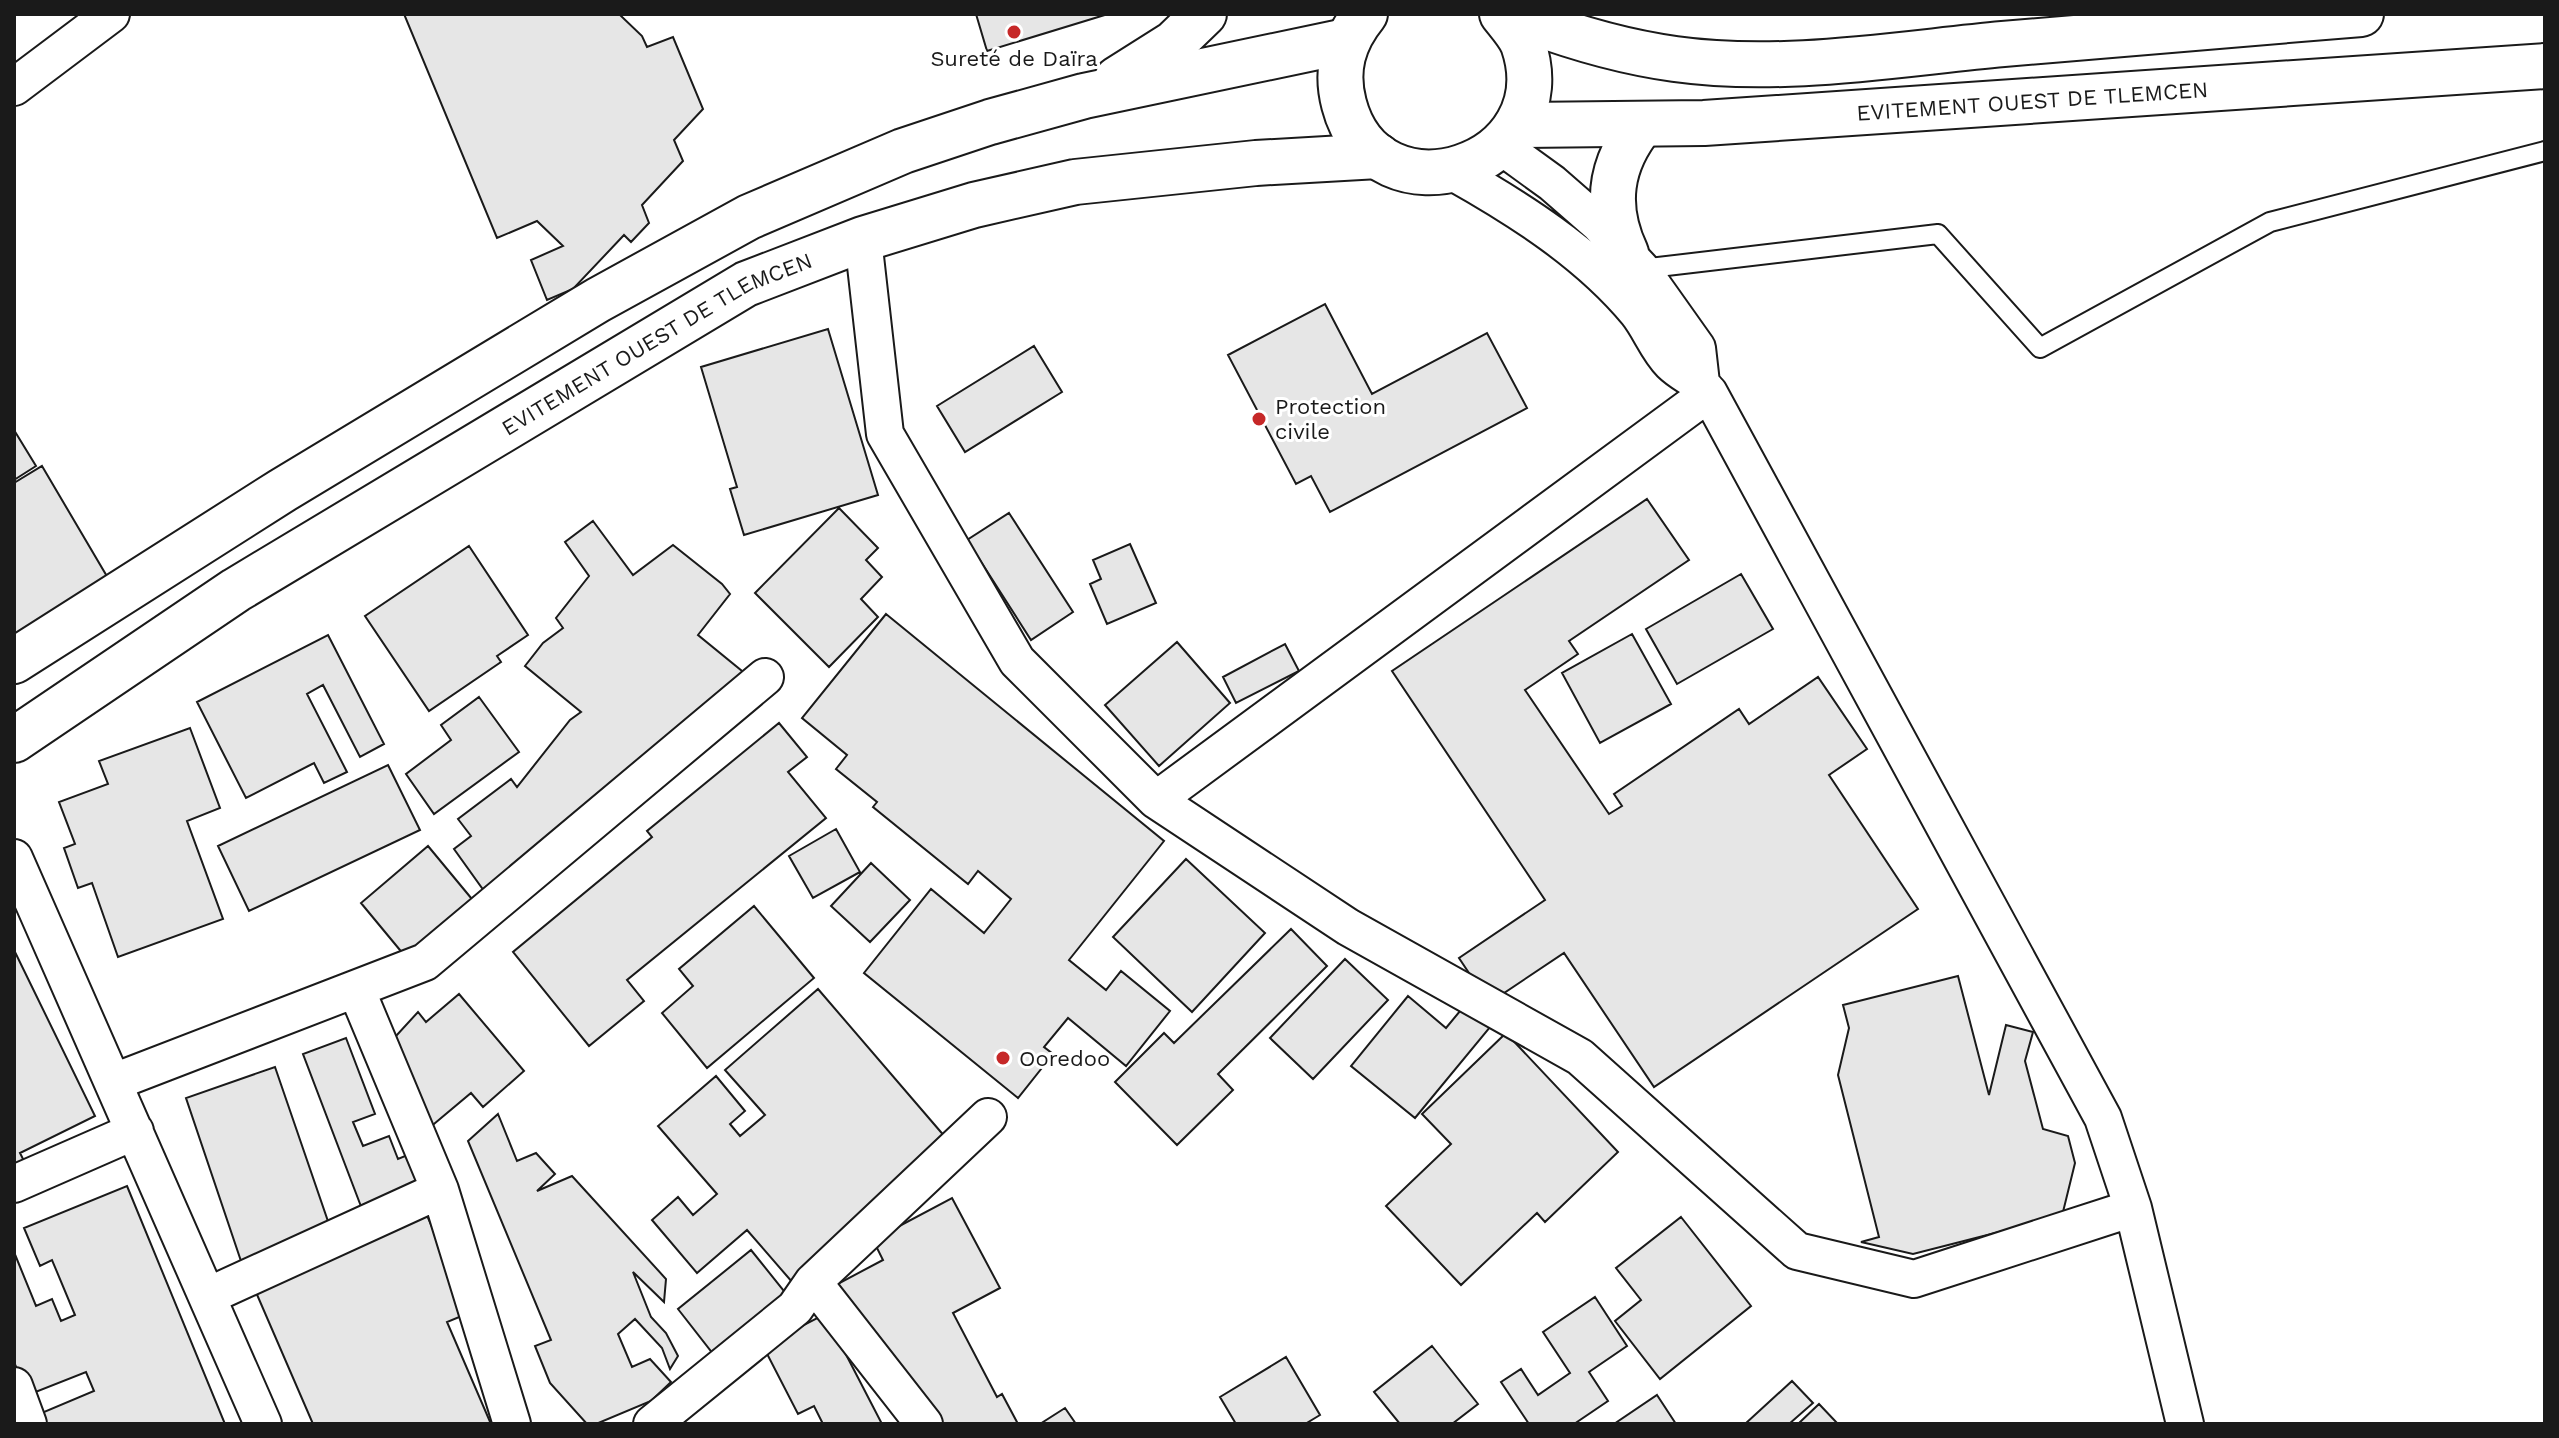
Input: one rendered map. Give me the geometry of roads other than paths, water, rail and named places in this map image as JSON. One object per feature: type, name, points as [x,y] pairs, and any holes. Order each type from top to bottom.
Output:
[{"type":"highway","points":[[1084,96],[1136,70],[1174,43],[1204,14]]},
{"type":"highway","points":[[1356,28],[1340,66],[1340,91],[1347,116],[1360,138],[1378,156],[1414,171],[1453,172],[1479,162],[1509,135],[1529,85],[1523,43],[1502,14]]},
{"type":"highway","points":[[1512,14],[1557,32],[1617,49],[1678,59],[1740,63],[1867,56],[2361,14]]},
{"type":"highway","points":[[14,661],[283,490],[598,300],[749,217],[903,151],[1084,96],[1356,28]]},
{"type":"highway","name":"EVITEMENT OUEST DE TLEMCEN","points":[[1509,135],[2545,66]]},
{"type":"highway","points":[[1634,261],[1612,209],[1612,186],[1628,142],[1642,124]]},
{"type":"highway","name":"EVITEMENT OUEST DE TLEMCEN","points":[[14,740],[236,590],[746,284],[863,239],[974,205],[1075,182],[1256,163],[1378,156]]},
{"type":"street","points":[[14,87],[111,14]]},
{"type":"street","points":[[1509,135],[1552,183],[1634,261],[1697,348],[1705,388],[2103,1118],[2133,1208],[2185,1424]]},
{"type":"street","points":[[1453,172],[1503,200],[1584,262],[1637,312],[1672,364],[1705,388]]},
{"type":"street","points":[[863,239],[885,434],[1017,661],[1156,800],[1348,927],[1580,1057],[1797,1251],[1914,1279],[2133,1208]]},
{"type":"street","points":[[1156,800],[1705,388]]},
{"type":"street","points":[[114,1082],[425,962],[765,677]]},
{"type":"street","points":[[14,858],[263,1424]]},
{"type":"street","points":[[356,989],[440,1190],[512,1424]]},
{"type":"street","points":[[652,1424],[795,1308],[813,1282],[988,1117]]},
{"type":"street","points":[[14,1184],[135,1131]]},
{"type":"street","points":[[208,1296],[440,1190]]},
{"type":"street","points":[[813,1282],[924,1424]]},
{"type":"street","points":[[14,1386],[28,1424]]},
{"type":"lane","points":[[1634,261],[1938,234],[2040,348],[2270,222],[2545,151]]},
{"type":"place","name":"Sureté de Daïra","points":[[1014,32]]},
{"type":"place","name":"Protection civile","points":[[1259,419]]},
{"type":"place","name":"Ooredoo","points":[[1003,1058]]}]
